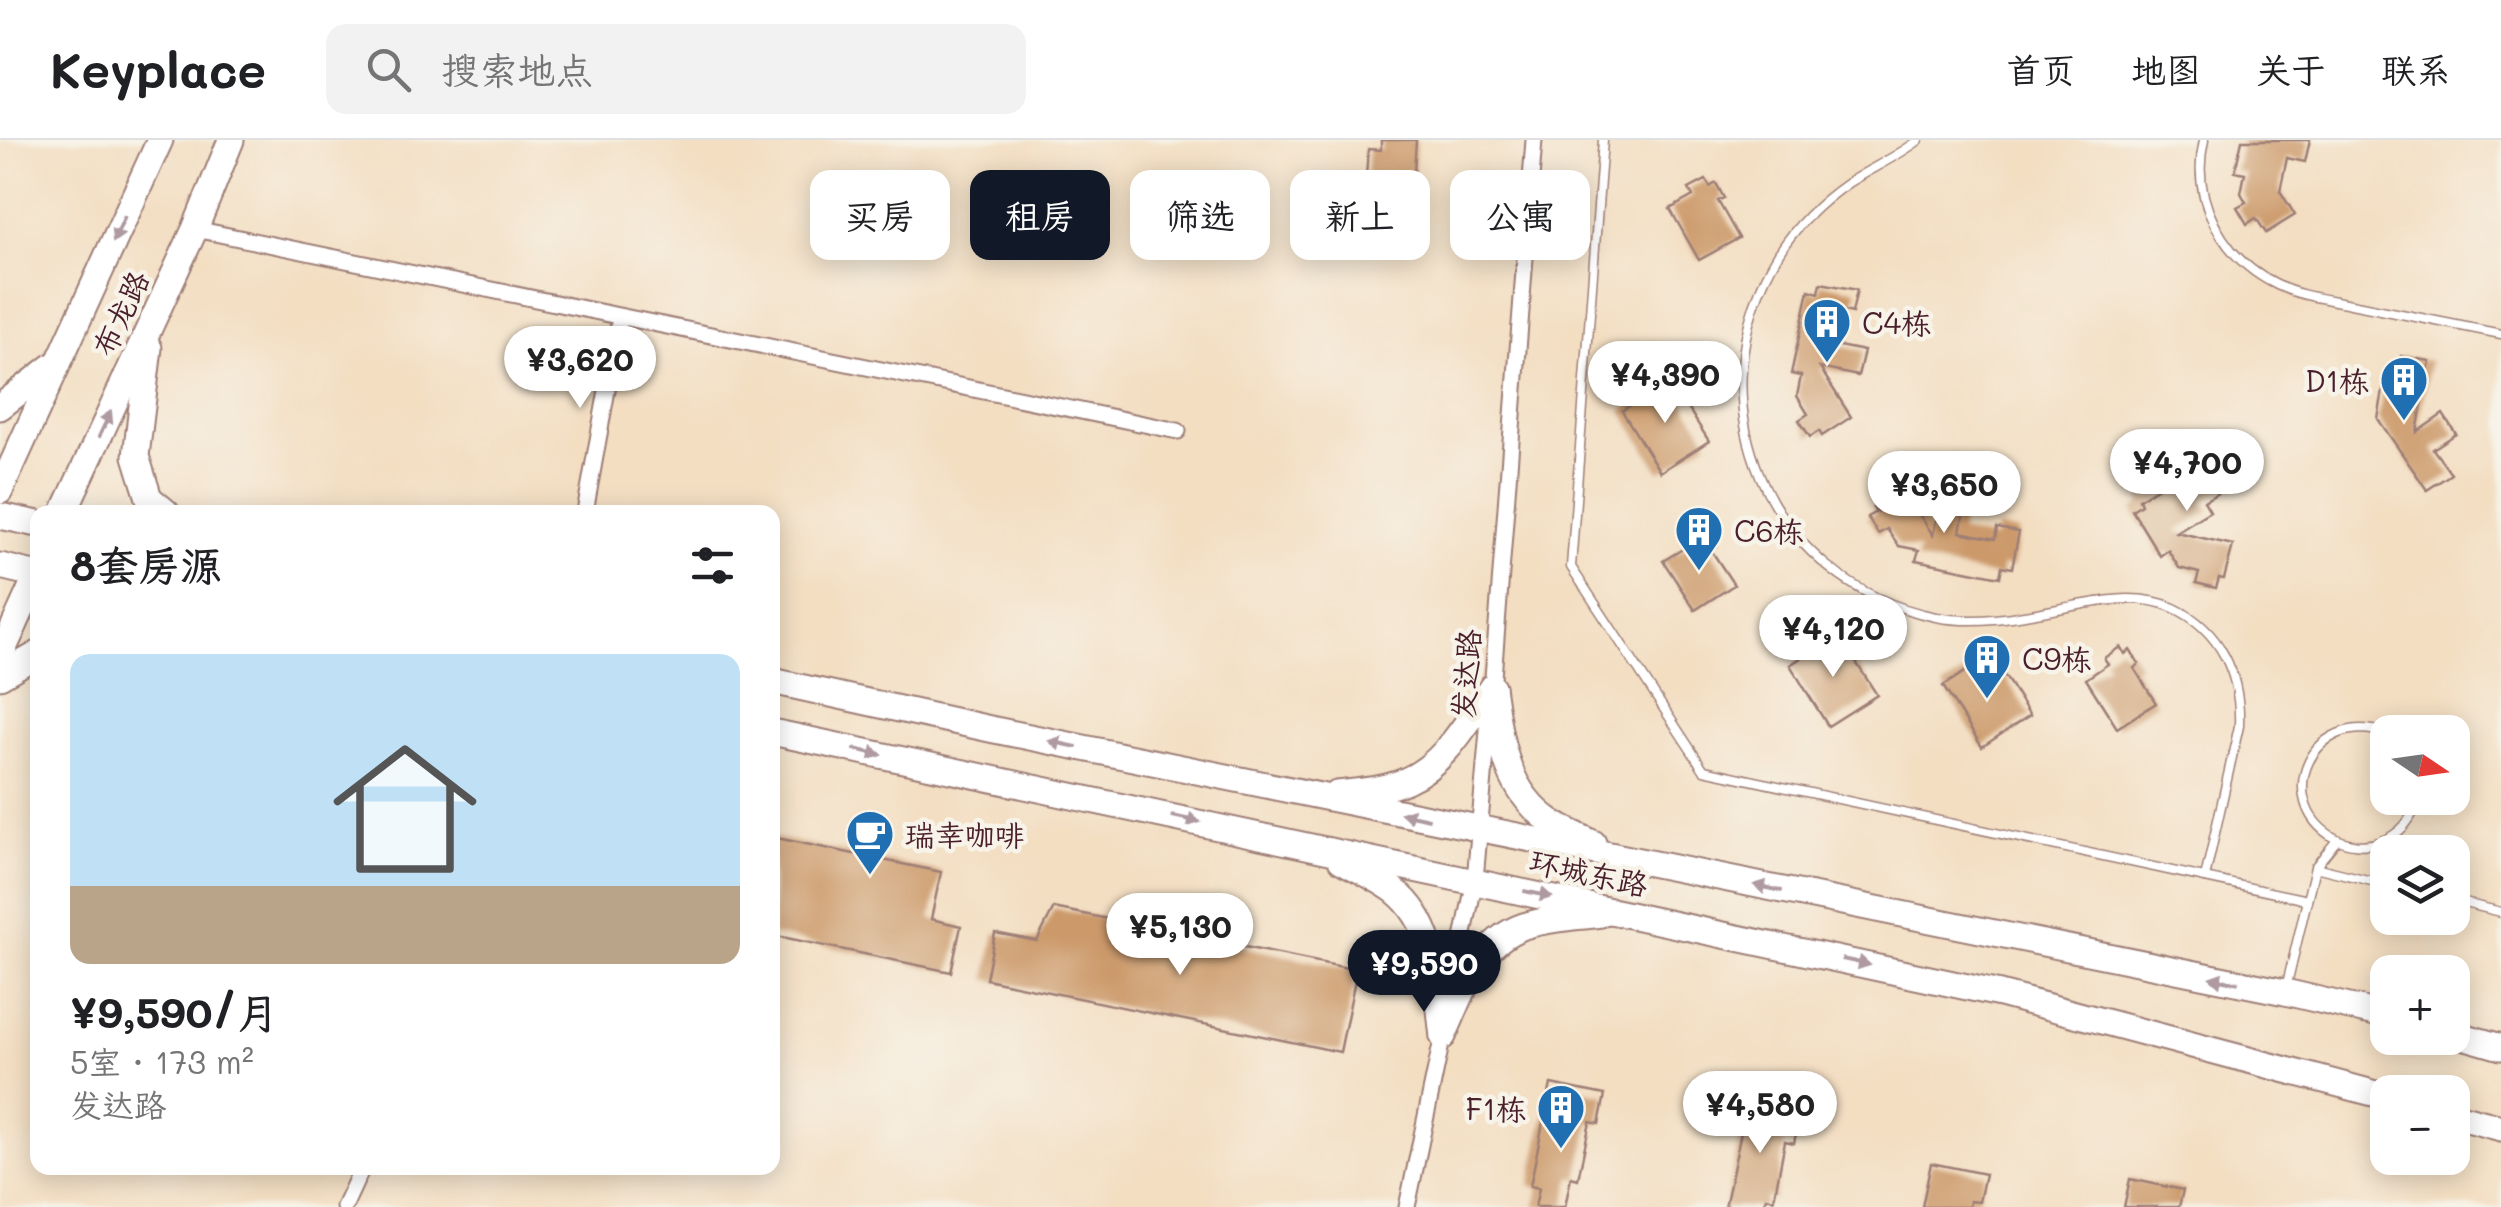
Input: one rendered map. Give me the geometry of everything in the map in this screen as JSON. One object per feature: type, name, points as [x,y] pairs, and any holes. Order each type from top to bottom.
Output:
[{"type":"main road","name":"布龙路","points":[[0,491],[160,140]]},
{"type":"main road","name":"布龙路","points":[[67,505],[195,229],[231,140]]},
{"type":"main road","points":[[152,322],[136,456],[148,498],[157,505]]},
{"type":"main road","points":[[0,407],[58,362]]},
{"type":"main road","points":[[0,516],[30,522]]},
{"type":"main road","points":[[0,566],[30,572]]},
{"type":"main road","points":[[0,657],[30,590]]},
{"type":"main road","points":[[0,676],[30,659]]},
{"type":"main road","name":"环城东路","points":[[780,683],[2370,1012]]},
{"type":"main road","points":[[1320,796],[1389,786],[1421,773],[1446,751],[1492,686]]},
{"type":"main road","points":[[1492,686],[1501,749],[1520,792],[1553,823],[1627,859]]},
{"type":"main road","name":"环城东路","points":[[780,734],[2000,994],[2370,1092]]},
{"type":"main road","points":[[1316,846],[1387,885],[1410,905],[1430,944],[1443,1036]]},
{"type":"main road","points":[[1443,1036],[1474,968],[1505,935],[1531,924],[1621,912]]},
{"type":"main road","points":[[2470,1038],[2501,1047]]},
{"type":"main road","points":[[2470,1120],[2501,1128]]},
{"type":"street","name":"发达路","points":[[1408,1207],[1475,880],[1481,830],[1534,140]]},
{"type":"street","points":[[195,229],[1178,431]]},
{"type":"street","points":[[585,505],[620,318]]},
{"type":"street","points":[[344,1207],[359,1175]]},
{"type":"lane","points":[[1603,140],[1571,567],[1704,770],[2307,900]]},
{"type":"lane","points":[[1919,140],[1848,184],[1811,213],[1780,250],[1758,292],[1744,337],[1740,385],[1745,432],[1759,477],[1782,518],[1812,555],[1850,584],[1892,605],[1938,618],[1985,620],[2106,600],[2141,599],[2175,609],[2204,629],[2217,642],[2234,673],[2240,708],[2206,878]]},
{"type":"lane","points":[[2204,140],[2200,155],[2202,188],[2211,219],[2228,248],[2252,270],[2280,287],[2312,296],[2501,334]]},
{"type":"lane","points":[[2370,729],[2350,728],[2318,746],[2303,780],[2304,798],[2311,815],[2322,830],[2337,840],[2355,844],[2373,844],[2390,837],[2412,815]]},
{"type":"lane","points":[[2285,992],[2315,867],[2337,840]]},
{"type":"lane","points":[[2315,867],[2370,880]]},
{"type":"lane","points":[[2470,904],[2501,912]]},
{"type":"building","points":[[1381,140],[1416,140],[1414,170],[1366,170],[1368,149],[1381,150]]},
{"type":"building","points":[[2242,140],[2310,140],[2305,162],[2287,158],[2280,191],[2295,215],[2266,233],[2256,218],[2247,224],[2237,207],[2246,202],[2241,193],[2245,173],[2235,171]]},
{"type":"building","points":[[1706,180],[1710,187],[1716,183],[1724,198],[1718,201],[1739,238],[1699,260],[1670,209],[1693,196],[1689,189]]},
{"type":"building","name":"C4栋","points":[[1821,283],[1857,290],[1852,313],[1841,310],[1834,345],[1864,351],[1858,376],[1820,368],[1851,417],[1822,436],[1819,431],[1810,437],[1799,420],[1808,414],[1797,396],[1801,376],[1791,374],[1809,290],[1819,293]]},
{"type":"building","name":"D1栋","points":[[2401,356],[2430,361],[2417,432],[2443,414],[2456,434],[2433,449],[2451,474],[2427,490],[2378,419],[2387,368],[2399,370]]},
{"type":"building","points":[[1670,380],[1709,441],[1660,472],[1622,411]]},
{"type":"building","points":[[2203,443],[2210,454],[2215,451],[2234,484],[2204,501],[2210,511],[2176,532],[2233,545],[2224,579],[2219,578],[2216,588],[2196,583],[2199,573],[2179,568],[2168,550],[2160,556],[2132,510],[2141,504],[2139,499],[2165,483],[2157,470]]},
{"type":"building","points":[[1901,488],[1933,535],[1941,497],[1966,502],[1960,532],[1995,539],[1997,528],[2019,532],[2012,568],[2002,566],[2000,577],[1916,560],[1919,550],[1899,546],[1887,529],[1878,534],[1867,517],[1876,512],[1873,507]]},
{"type":"building","name":"C6栋","points":[[1698,530],[1702,536],[1708,533],[1717,546],[1711,550],[1734,585],[1695,610],[1663,561],[1686,547],[1681,540]]},
{"type":"building","points":[[1838,634],[1877,695],[1828,726],[1790,665]]},
{"type":"building","points":[[2120,647],[2125,654],[2130,650],[2139,664],[2134,668],[2156,703],[2117,728],[2086,679],[2108,664],[2104,658]]},
{"type":"building","name":"C9栋","points":[[1991,655],[2030,715],[1982,747],[1943,686]]},
{"type":"building","points":[[780,839],[941,872],[931,919],[961,926],[951,972],[780,937]]},
{"type":"building","points":[[1054,908],[1357,970],[1340,1052],[986,979],[995,933],[1037,941]]},
{"type":"building","name":"F1栋","points":[[1551,1084],[1605,1095],[1599,1124],[1590,1122],[1578,1179],[1571,1177],[1565,1207],[1535,1207],[1539,1188],[1530,1186]]},
{"type":"building","points":[[1747,1104],[1800,1115],[1794,1143],[1785,1141],[1774,1199],[1766,1197],[1764,1207],[1725,1207]]},
{"type":"building","points":[[1931,1163],[1985,1174],[1979,1202],[1970,1201],[1969,1207],[1922,1207]]},
{"type":"building","points":[[2130,1179],[2183,1190],[2179,1207],[2124,1207]]},
{"type":"place","name":"C4栋","points":[[1827,364]]},
{"type":"place","name":"D1栋","points":[[2404,422]]},
{"type":"place","name":"C6栋","points":[[1699,572]]},
{"type":"place","name":"C9栋","points":[[1987,700]]},
{"type":"place","name":"瑞幸咖啡","points":[[870,876]]},
{"type":"place","name":"F1栋","points":[[1561,1150]]}]
